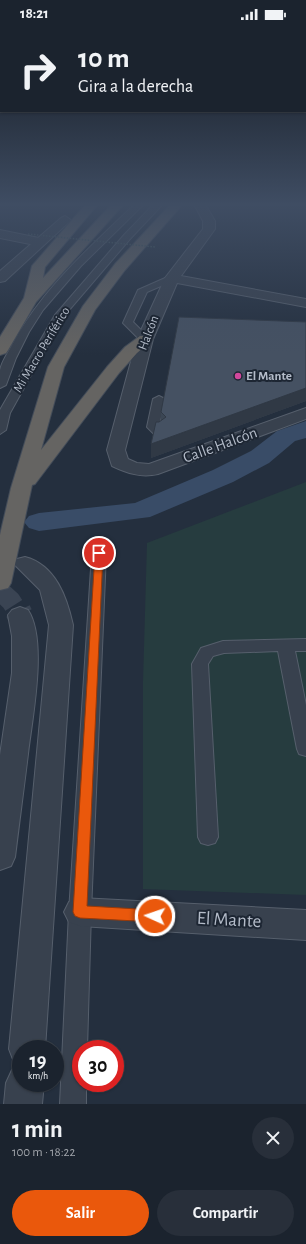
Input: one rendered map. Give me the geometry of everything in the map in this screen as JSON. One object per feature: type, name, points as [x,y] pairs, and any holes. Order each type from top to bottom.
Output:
[{"type":"highway","points":[[30,300],[39,266],[49,254]]},
{"type":"highway","points":[[0,350],[30,300],[72,254]]},
{"type":"highway","points":[[0,583],[22,488],[56,367],[88,309],[120,267],[132,254]]},
{"type":"highway","points":[[22,488],[113,370],[131,350],[145,339]]},
{"type":"street","points":[[0,278],[26,254]]},
{"type":"street","name":"Halcón","points":[[133,469],[119,462],[116,450],[145,339],[172,278],[190,254]]},
{"type":"street","points":[[172,278],[306,303]]},
{"type":"street","name":"Calle Halcón","points":[[133,469],[151,470],[170,464],[306,413]]},
{"type":"street","points":[[25,564],[44,578],[55,596],[61,625],[28,1040]]},
{"type":"street","points":[[0,857],[25,673],[24,636],[20,615]]},
{"type":"street","name":"El Mante","points":[[80,912],[306,925]]},
{"type":"street","points":[[23,1104],[24,1092]]},
{"type":"lane","name":"Mi Macro Periférico","points":[[0,384],[6,364],[33,318],[72,270],[88,254]]},
{"type":"lane","name":"Mi Macro Periférico","points":[[0,430],[4,412],[60,315],[112,254]]},
{"type":"lane","points":[[145,339],[128,323],[143,290],[172,278]]},
{"type":"lane","points":[[158,432],[153,427],[159,400]]},
{"type":"lane","points":[[73,1104],[80,912],[99,553]]},
{"type":"lane","points":[[285,645],[306,749]]},
{"type":"lane","points":[[208,837],[200,664],[207,652],[223,647],[306,645]]},
{"type":"green space","points":[[306,482],[306,895],[143,889],[143,682],[147,543]]},
{"type":"building","points":[[179,317],[306,322],[306,388],[151,444],[156,422],[159,422],[166,417],[161,412]]},
{"type":"waterway","points":[[39,522],[140,511],[223,476],[260,457],[286,436],[306,429]]},
{"type":"tunnel","points":[[0,591],[11,601],[18,612]]},
{"type":"tunnel","points":[[18,611],[20,615]]},
{"type":"place","name":"El Mante","points":[[238,376]]},
{"type":"route","points":[[99,553],[80,912],[155,916]]}]
